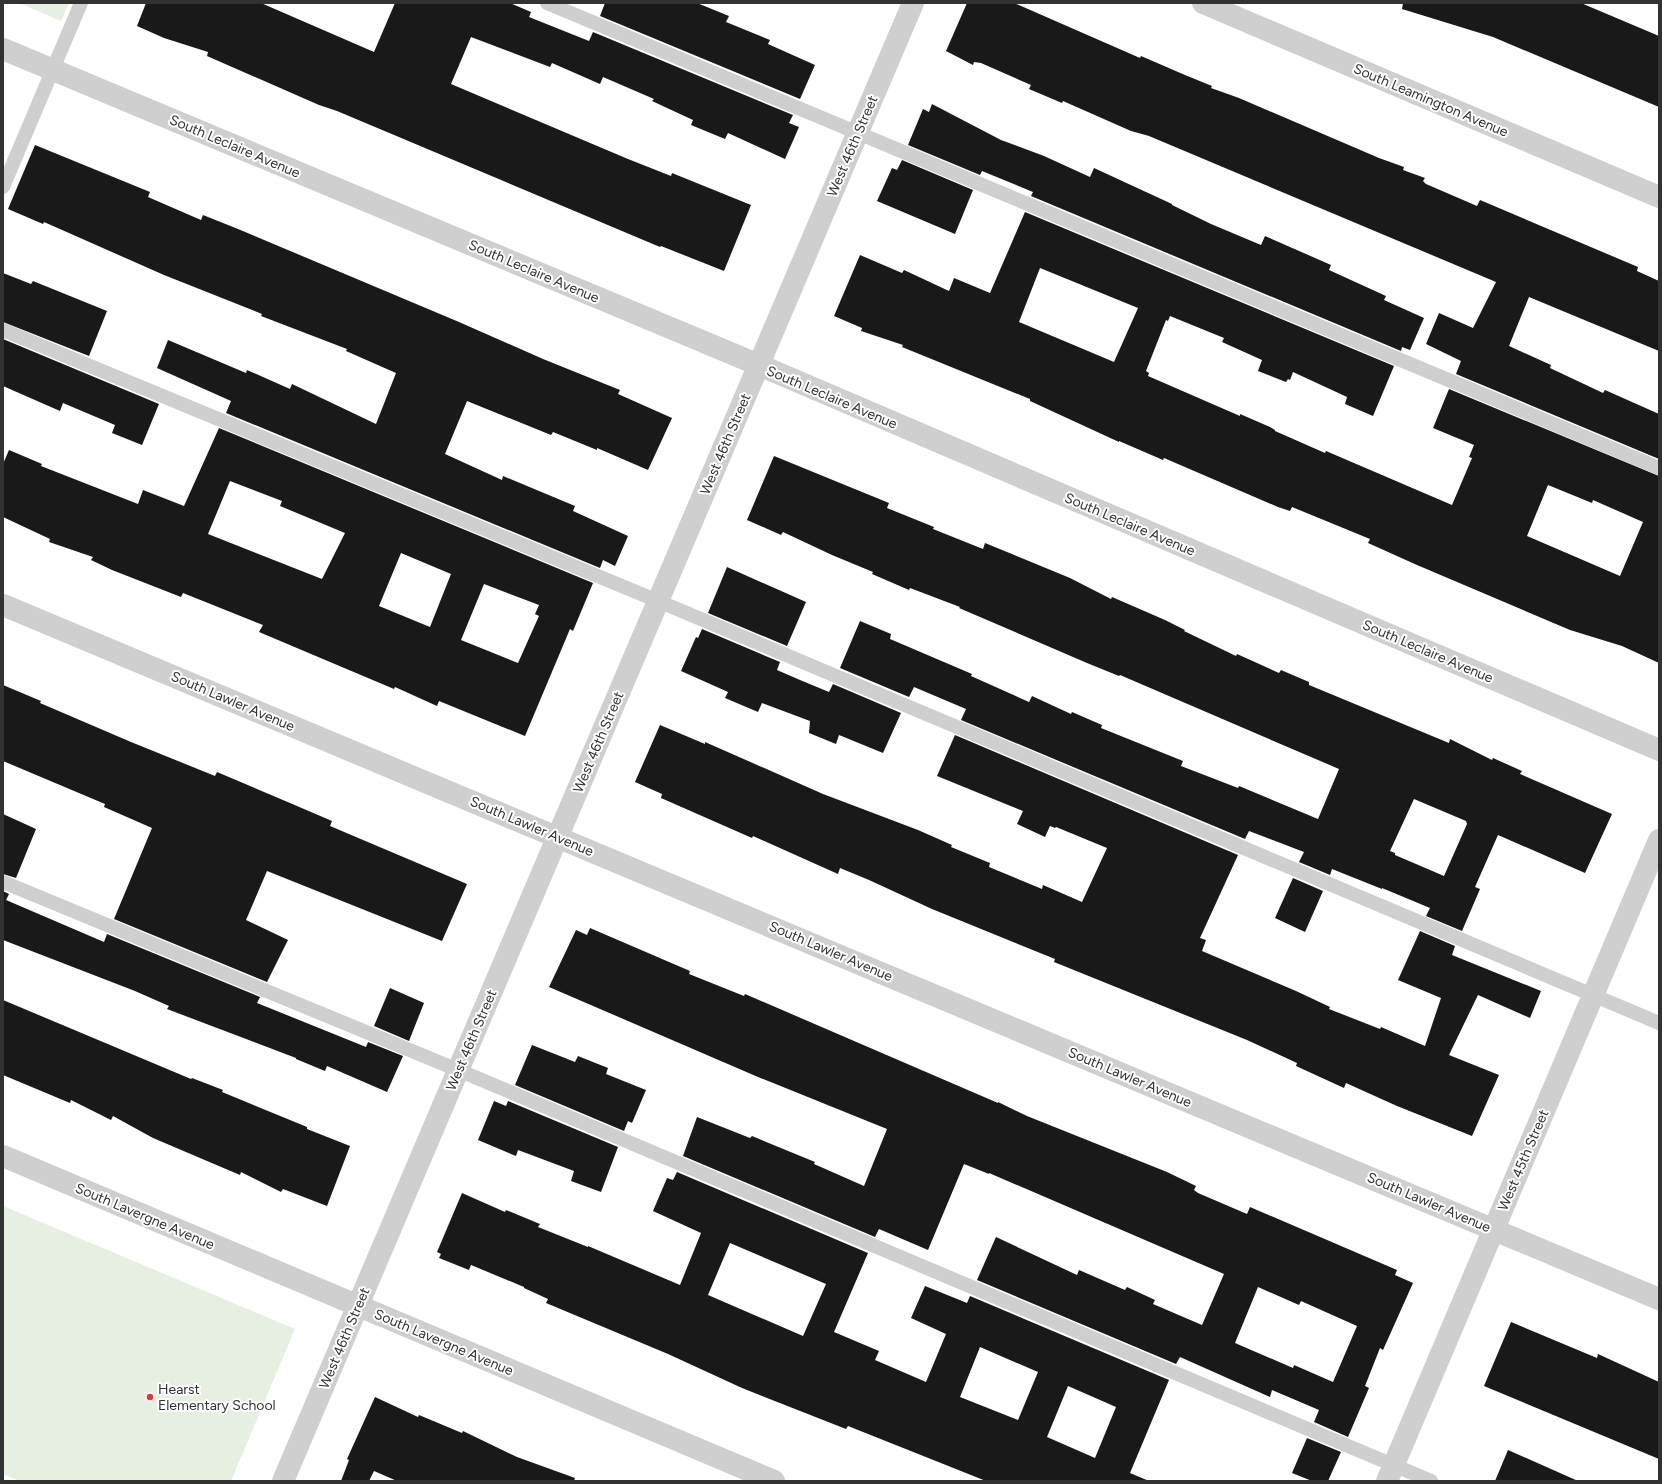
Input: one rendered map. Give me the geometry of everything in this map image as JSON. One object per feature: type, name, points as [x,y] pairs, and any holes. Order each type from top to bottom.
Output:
[{"type":"street","name":"West 46th Street","points":[[283,1481],[913,3]]},
{"type":"street","name":"South Leamington Avenue","points":[[1203,3],[1659,197]]},
{"type":"street","name":"South Leclaire Avenue","points":[[3,49],[759,365],[1659,750]]},
{"type":"street","name":"South Lawler Avenue","points":[[3,605],[558,836],[1659,1299]]},
{"type":"street","name":"West 45th Street","points":[[1390,1473],[1659,840]]},
{"type":"street","name":"South Lavergne Avenue","points":[[3,1156],[774,1481]]},
{"type":"lane","points":[[3,187],[81,3]]},
{"type":"lane","points":[[547,3],[857,134],[1659,468]]},
{"type":"lane","points":[[3,330],[658,601],[1659,1024]]},
{"type":"lane","points":[[3,882],[458,1070],[1390,1473],[1431,1481]]},
{"type":"shaded area","points":[[19,3],[69,3],[61,21]]},
{"type":"shaded area","name":"Hearst Elementary School","points":[[3,1206],[295,1329],[231,1481],[20,1481],[3,1474]]},
{"type":"building","points":[[146,3],[261,3],[374,52],[395,3],[510,3],[531,12],[529,17],[589,41],[593,32],[793,115],[789,123],[799,127],[785,159],[728,133],[725,139],[691,125],[693,120],[652,101],[654,99],[603,77],[600,84],[552,63],[550,67],[471,37],[451,84],[628,159],[671,176],[672,173],[751,205],[724,271],[661,246],[660,247],[337,111],[319,105],[207,56],[208,52],[164,38],[137,26]]},
{"type":"building","points":[[605,3],[697,3],[729,16],[726,22],[770,40],[768,44],[815,65],[800,99],[600,16]]},
{"type":"building","points":[[967,3],[1014,3],[1140,58],[1141,56],[1212,86],[1211,88],[1239,98],[1379,158],[1404,167],[1403,170],[1425,178],[1423,181],[1426,184],[1477,206],[1480,200],[1638,267],[1637,271],[1659,281],[1659,351],[1529,297],[1509,346],[1551,365],[1550,368],[1603,393],[1605,390],[1659,414],[1659,459],[1456,374],[1461,361],[1426,344],[1439,313],[1473,328],[1496,282],[1149,136],[1131,131],[1063,101],[1062,103],[1029,89],[1031,85],[981,63],[974,62],[973,65],[946,51]]},
{"type":"building","points":[[1403,3],[1581,3],[1659,36],[1659,107],[1493,37],[1402,9]]},
{"type":"building","points":[[932,104],[1001,140],[1044,156],[1090,177],[1094,168],[1172,204],[1211,224],[1261,245],[1265,236],[1331,265],[1329,270],[1386,296],[1384,300],[1424,318],[1410,350],[1402,347],[1401,351],[1031,196],[1033,192],[982,171],[980,175],[908,145],[923,109],[929,112]]},
{"type":"building","points":[[35,145],[150,192],[148,197],[201,220],[203,215],[238,229],[543,359],[620,390],[618,394],[672,418],[648,470],[597,448],[597,450],[553,432],[551,435],[467,401],[445,454],[502,480],[503,476],[575,506],[573,511],[628,536],[615,566],[603,560],[600,568],[226,413],[231,401],[157,368],[168,340],[246,373],[247,370],[290,389],[292,384],[376,424],[396,373],[346,351],[347,349],[261,316],[262,314],[164,275],[44,222],[43,224],[8,209]]},
{"type":"building","points":[[902,160],[973,190],[955,234],[877,201],[892,168],[897,170]]},
{"type":"building","points":[[1025,212],[1394,366],[1373,416],[1345,404],[1347,397],[1293,372],[1290,380],[1288,379],[1286,382],[1258,371],[1262,360],[1222,342],[1224,338],[1170,316],[1168,321],[1166,320],[1146,371],[1149,373],[1148,376],[1240,416],[1240,414],[1270,427],[1275,431],[1325,453],[1326,451],[1452,505],[1472,458],[1469,457],[1474,445],[1433,428],[1449,389],[1659,476],[1659,663],[1622,646],[1570,630],[1417,565],[1368,543],[1370,539],[1292,507],[1290,511],[1278,507],[1164,458],[1163,460],[1119,442],[1030,401],[1030,399],[902,347],[903,345],[861,331],[862,328],[834,316],[860,255],[902,273],[904,270],[949,291],[954,278],[990,293]],"holes":[[[1040,268],[1138,308],[1114,362],[1019,322]],[[1548,485],[1592,503],[1593,500],[1643,522],[1620,576],[1527,536]]]},
{"type":"building","points":[[3,273],[31,284],[33,281],[107,311],[89,356],[3,322]]},
{"type":"building","points":[[3,339],[159,404],[142,445],[112,433],[115,425],[63,403],[60,411],[3,386]]},
{"type":"building","points":[[219,428],[593,583],[573,631],[570,629],[525,736],[439,701],[437,706],[395,687],[394,689],[259,632],[263,625],[183,593],[181,597],[112,570],[91,560],[93,557],[49,542],[50,539],[3,517],[3,464],[9,450],[42,464],[41,466],[138,504],[143,490],[184,506]],"holes":[[[230,481],[282,501],[280,506],[345,533],[322,579],[208,534]],[[401,553],[451,574],[430,627],[379,606]],[[484,584],[539,605],[535,614],[539,616],[518,663],[461,640]]]},
{"type":"building","points":[[774,456],[889,503],[887,508],[934,527],[933,529],[983,549],[985,543],[1070,578],[1111,599],[1112,597],[1165,620],[1185,630],[1184,631],[1236,656],[1237,654],[1279,673],[1281,670],[1309,682],[1309,685],[1449,743],[1450,739],[1492,760],[1493,758],[1522,771],[1520,774],[1612,814],[1585,873],[1498,835],[1475,887],[1480,889],[1462,931],[1426,916],[1430,908],[1332,869],[1330,875],[1299,862],[1304,852],[1249,831],[1245,839],[961,720],[966,709],[914,687],[909,697],[840,668],[860,621],[891,634],[890,639],[972,674],[971,676],[1029,702],[1032,696],[1071,714],[1072,712],[1102,725],[1101,728],[1183,761],[1181,766],[1238,788],[1239,786],[1318,819],[1339,769],[1120,675],[1119,676],[1087,663],[959,608],[960,607],[910,588],[909,590],[872,574],[873,572],[783,532],[781,535],[747,520]],"holes":[[[1414,799],[1466,821],[1467,824],[1444,876],[1395,855],[1395,853],[1390,851]]]},
{"type":"building","points":[[727,567],[806,602],[787,646],[708,613]]},
{"type":"building","points":[[702,629],[780,662],[777,670],[800,680],[829,692],[833,684],[901,713],[883,753],[839,735],[836,744],[809,733],[810,721],[762,703],[758,712],[725,698],[728,692],[681,671],[696,637],[698,638]]},
{"type":"building","points":[[3,685],[41,701],[40,703],[131,742],[215,776],[217,772],[332,821],[330,826],[467,884],[442,941],[267,871],[246,920],[288,940],[267,982],[114,919],[152,828],[104,807],[105,804],[3,761]]},
{"type":"building","points":[[660,725],[705,744],[705,742],[823,794],[918,830],[952,845],[951,847],[990,863],[989,867],[1042,889],[1043,885],[1082,902],[1107,848],[1056,827],[1050,826],[1045,837],[1017,824],[1023,811],[937,776],[955,735],[1238,855],[1200,938],[1206,940],[1202,951],[1296,991],[1330,1007],[1329,1009],[1380,1029],[1381,1027],[1425,1046],[1441,998],[1398,980],[1420,931],[1455,946],[1452,955],[1541,991],[1530,1018],[1478,995],[1449,1055],[1499,1075],[1472,1136],[1397,1106],[1346,1083],[1344,1088],[1296,1066],[1297,1063],[1247,1040],[1054,962],[1055,959],[932,909],[840,868],[838,874],[753,836],[752,838],[661,798],[662,794],[635,782]]},
{"type":"building","points":[[3,814],[36,829],[16,878],[3,874]]},
{"type":"building","points":[[1293,878],[1323,891],[1305,932],[1275,918]]},
{"type":"building","points":[[3,891],[9,894],[6,900],[104,942],[107,934],[260,997],[257,1003],[366,1047],[368,1042],[403,1056],[387,1092],[327,1066],[325,1071],[296,1058],[167,1009],[169,1006],[135,991],[3,940]]},
{"type":"building","points":[[590,928],[690,971],[689,974],[744,996],[745,994],[998,1102],[1027,1116],[1167,1172],[1196,1186],[1194,1190],[1198,1193],[1247,1214],[1250,1207],[1397,1270],[1395,1275],[1413,1283],[1383,1350],[1380,1348],[1365,1386],[1369,1388],[1348,1437],[1314,1422],[1319,1410],[1272,1390],[1270,1397],[1180,1357],[1176,1364],[977,1280],[996,1237],[1077,1275],[1079,1270],[1125,1290],[1127,1287],[1155,1300],[1153,1304],[1202,1325],[1224,1274],[989,1173],[964,1164],[928,1250],[879,1229],[875,1237],[683,1156],[697,1117],[750,1138],[752,1136],[815,1162],[814,1164],[864,1186],[887,1129],[758,1077],[549,987],[576,930],[587,935]],"holes":[[[1258,1287],[1299,1305],[1301,1301],[1357,1326],[1333,1382],[1294,1365],[1293,1368],[1235,1343]]]},
{"type":"building","points":[[390,988],[424,1003],[409,1041],[374,1026]]},
{"type":"building","points":[[3,1000],[191,1079],[192,1078],[223,1090],[222,1092],[350,1146],[327,1206],[283,1189],[281,1192],[241,1172],[240,1175],[153,1138],[113,1116],[111,1120],[71,1100],[70,1103],[3,1075]]},
{"type":"building","points":[[532,1045],[575,1062],[578,1056],[608,1068],[606,1074],[646,1090],[632,1123],[628,1121],[624,1131],[515,1085]]},
{"type":"building","points":[[494,1101],[506,1106],[508,1101],[618,1147],[601,1192],[571,1181],[574,1171],[518,1150],[516,1156],[478,1140]]},
{"type":"building","points":[[677,1172],[868,1253],[834,1332],[879,1351],[875,1360],[926,1382],[946,1334],[911,1318],[925,1286],[967,1303],[970,1296],[1169,1380],[1130,1473],[1149,1481],[986,1481],[848,1426],[846,1429],[742,1388],[668,1354],[546,1303],[548,1299],[524,1287],[471,1265],[469,1270],[439,1258],[441,1254],[437,1252],[462,1193],[505,1212],[506,1210],[540,1224],[538,1227],[588,1246],[680,1285],[701,1233],[653,1211],[667,1178],[673,1180]],"holes":[[[730,1243],[826,1284],[803,1336],[708,1295]],[[980,1347],[1038,1372],[1018,1420],[960,1397]],[[1068,1386],[1116,1407],[1095,1458],[1047,1437]]]},
{"type":"building","points":[[1511,1322],[1597,1358],[1598,1354],[1659,1382],[1659,1459],[1484,1386]]},
{"type":"building","points":[[375,1397],[418,1417],[419,1415],[462,1433],[463,1431],[517,1457],[575,1478],[574,1481],[397,1481],[374,1471],[369,1481],[341,1481],[349,1460],[347,1459]]},
{"type":"building","points":[[1307,1438],[1341,1452],[1328,1481],[1312,1481],[1292,1473]]},
{"type":"building","points":[[1508,1450],[1578,1481],[1495,1481]]},
{"type":"place","name":"Hearst Elementary School","points":[[150,1397]]}]
